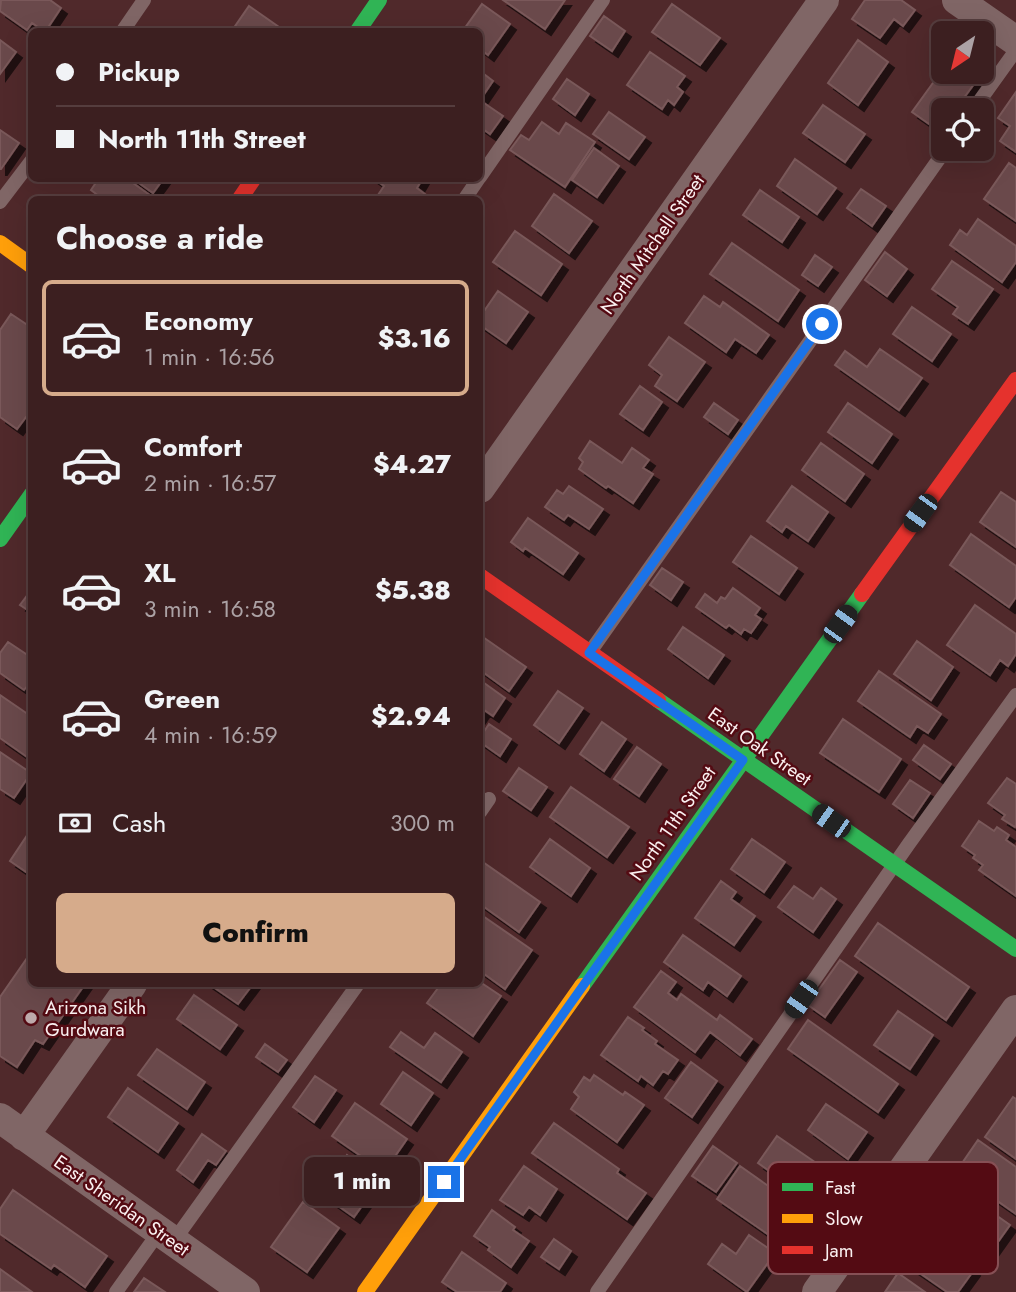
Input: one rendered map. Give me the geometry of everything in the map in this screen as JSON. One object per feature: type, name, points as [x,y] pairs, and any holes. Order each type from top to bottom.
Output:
[{"type":"street","points":[[360,28],[379,0]]},
{"type":"street","name":"North Mitchell Street","points":[[483,484],[824,0]]},
{"type":"street","points":[[957,0],[1016,41]]},
{"type":"street","points":[[0,243],[28,263]]},
{"type":"street","name":"North 11th Street","points":[[365,1292],[1016,380]]},
{"type":"street","points":[[0,539],[28,500]]},
{"type":"street","name":"East Oak Street","points":[[483,578],[1016,950]]},
{"type":"street","points":[[6,1124],[129,987]]},
{"type":"street","points":[[909,1162],[1016,1010]]},
{"type":"street","name":"East Sheridan Street","points":[[6,1124],[245,1292]]},
{"type":"street","points":[[817,1292],[830,1274]]},
{"type":"lane","points":[[125,28],[144,0]]},
{"type":"lane","points":[[483,172],[603,0]]},
{"type":"lane","points":[[982,98],[1016,50]]},
{"type":"lane","points":[[589,653],[938,161]]},
{"type":"lane","points":[[0,202],[28,165]]},
{"type":"lane","points":[[597,1292],[894,865],[1016,695]]},
{"type":"lane","points":[[483,808],[489,799]]},
{"type":"lane","points":[[116,1292],[166,1237],[356,987]]},
{"type":"building","points":[[1,0],[50,0],[61,8],[48,28],[39,28],[32,23],[27,30],[0,11]]},
{"type":"building","points":[[503,0],[565,0],[545,29]]},
{"type":"building","points":[[865,0],[901,0],[915,10],[903,26],[894,19],[880,38],[852,19]]},
{"type":"building","points":[[482,4],[510,24],[488,55],[483,51],[483,28],[465,28]]},
{"type":"building","points":[[672,4],[720,38],[700,65],[652,32]]},
{"type":"building","points":[[249,6],[279,27],[278,28],[234,28]]},
{"type":"building","points":[[604,16],[625,31],[612,51],[590,36]]},
{"type":"building","points":[[0,40],[16,52],[0,74]]},
{"type":"building","points":[[858,40],[888,62],[858,105],[828,83]]},
{"type":"building","points":[[650,52],[685,76],[677,87],[683,92],[674,105],[668,100],[662,109],[627,85]]},
{"type":"building","points":[[483,73],[493,81],[483,96]]},
{"type":"building","points":[[567,79],[589,94],[575,115],[553,99]]},
{"type":"building","points":[[932,84],[974,84],[964,98],[931,98],[931,125],[912,112]]},
{"type":"building","points":[[1016,92],[1016,152],[1000,141],[1010,126],[998,118]]},
{"type":"building","points":[[483,104],[503,116],[490,134],[483,129]]},
{"type":"building","points":[[823,105],[865,134],[845,162],[803,133]]},
{"type":"building","points":[[609,112],[645,137],[629,159],[593,134]]},
{"type":"building","points":[[542,122],[559,134],[566,123],[595,142],[565,187],[510,150],[521,135],[529,140]]},
{"type":"building","points":[[0,130],[19,143],[1,169],[0,169]]},
{"type":"building","points":[[594,148],[619,166],[597,197],[572,180]]},
{"type":"building","points":[[795,159],[836,188],[817,214],[777,186]]},
{"type":"building","points":[[1009,163],[1016,168],[1016,221],[984,199]]},
{"type":"building","points":[[96,182],[132,182],[151,196],[99,196],[91,190]]},
{"type":"building","points":[[138,182],[161,182],[153,193]]},
{"type":"building","points":[[378,182],[421,182],[417,188],[428,196],[379,196],[384,186]]},
{"type":"building","points":[[861,189],[886,206],[872,226],[847,208]]},
{"type":"building","points":[[760,190],[799,217],[782,242],[743,215]]},
{"type":"building","points":[[554,194],[592,221],[569,253],[532,226]]},
{"type":"building","points":[[978,219],[1016,246],[1016,262],[1002,282],[950,245],[960,230],[967,235]]},
{"type":"building","points":[[515,231],[562,264],[541,295],[493,262]]},
{"type":"building","points":[[732,243],[799,290],[778,321],[710,274]]},
{"type":"building","points":[[885,252],[907,269],[887,296],[865,280]]},
{"type":"building","points":[[815,255],[832,267],[818,286],[802,275]]},
{"type":"building","points":[[952,261],[993,289],[968,324],[953,314],[958,307],[932,289]]},
{"type":"building","points":[[498,291],[528,312],[506,343],[483,327],[483,313]]},
{"type":"building","points":[[704,296],[720,307],[723,302],[769,335],[756,353],[735,339],[726,352],[685,323]]},
{"type":"building","points":[[912,307],[951,334],[932,361],[893,334]]},
{"type":"building","points":[[11,314],[28,325],[28,414],[17,429],[0,417],[0,330]]},
{"type":"building","points":[[669,337],[705,362],[677,401],[655,386],[662,375],[649,365]]},
{"type":"building","points":[[880,349],[922,378],[899,410],[835,365],[845,351],[867,367]]},
{"type":"building","points":[[640,386],[662,402],[643,430],[620,414]]},
{"type":"building","points":[[714,403],[738,420],[728,434],[704,417]]},
{"type":"building","points":[[848,403],[892,434],[872,463],[828,432]]},
{"type":"building","points":[[590,441],[622,463],[632,448],[649,460],[643,468],[653,474],[633,503],[579,469],[583,462],[579,458]]},
{"type":"building","points":[[821,443],[864,474],[845,501],[802,470]]},
{"type":"building","points":[[569,486],[603,509],[589,529],[568,515],[564,520],[545,507],[557,490],[563,494]]},
{"type":"building","points":[[792,486],[828,512],[808,541],[786,526],[782,532],[767,521]]},
{"type":"building","points":[[1001,492],[1016,502],[1016,547],[980,522]]},
{"type":"building","points":[[528,518],[578,553],[563,574],[525,548],[523,551],[511,542]]},
{"type":"building","points":[[971,534],[1016,566],[1016,597],[1009,607],[950,565]]},
{"type":"building","points":[[751,536],[797,568],[779,594],[733,562]]},
{"type":"building","points":[[662,568],[683,582],[671,600],[650,585]]},
{"type":"building","points":[[733,588],[760,608],[755,615],[761,619],[751,633],[744,629],[741,634],[729,625],[726,628],[696,607],[705,594],[717,603],[721,597],[725,599]]},
{"type":"building","points":[[28,594],[28,610],[20,605]]},
{"type":"building","points":[[975,605],[1016,634],[1016,654],[1008,666],[1000,660],[990,675],[947,645]]},
{"type":"building","points":[[683,627],[724,655],[708,678],[668,649]]},
{"type":"building","points":[[483,637],[526,667],[509,691],[483,672]]},
{"type":"building","points":[[917,641],[953,667],[931,700],[894,674]]},
{"type":"building","points":[[8,642],[28,655],[28,685],[24,690],[0,673],[0,653]]},
{"type":"building","points":[[879,671],[941,714],[928,733],[917,726],[910,737],[858,701]]},
{"type":"building","points":[[483,682],[505,698],[493,716],[484,710]]},
{"type":"building","points":[[558,691],[583,708],[559,743],[534,725]]},
{"type":"building","points":[[0,695],[28,714],[28,758],[0,738]]},
{"type":"building","points":[[843,719],[901,759],[879,792],[820,753]]},
{"type":"building","points":[[602,722],[626,739],[604,771],[580,754]]},
{"type":"building","points":[[489,724],[511,739],[500,756],[483,744],[483,733]]},
{"type":"building","points":[[924,745],[951,764],[940,779],[913,760]]},
{"type":"building","points":[[637,747],[661,764],[639,796],[614,779]]},
{"type":"building","points":[[0,752],[28,771],[28,777],[14,798],[0,789]]},
{"type":"building","points":[[519,768],[547,787],[531,810],[503,791]]},
{"type":"building","points":[[1007,778],[1016,784],[1015,827],[1002,819],[1005,815],[988,803]]},
{"type":"building","points":[[910,780],[930,793],[913,818],[893,804]]},
{"type":"building","points":[[571,787],[629,827],[607,857],[550,817]]},
{"type":"building","points":[[979,821],[994,831],[997,827],[1009,835],[1006,840],[1016,847],[1016,896],[979,870],[983,865],[962,846]]},
{"type":"building","points":[[28,834],[28,873],[10,861]]},
{"type":"building","points":[[550,839],[590,868],[571,896],[530,867]]},
{"type":"building","points":[[752,839],[785,862],[764,892],[731,869]]},
{"type":"building","points":[[483,862],[540,902],[519,932],[483,906]]},
{"type":"building","points":[[721,881],[736,892],[731,899],[755,916],[734,945],[695,918]]},
{"type":"building","points":[[794,886],[813,899],[821,888],[836,899],[813,932],[778,907]]},
{"type":"building","points":[[483,916],[532,950],[505,989],[483,973]]},
{"type":"building","points":[[878,923],[969,987],[946,1020],[855,956]]},
{"type":"building","points":[[683,935],[741,976],[727,996],[708,982],[703,990],[664,962]]},
{"type":"building","name":"Arizona Sikh Gurdwara","points":[[28,957],[28,987],[83,987],[43,1044],[35,1040],[17,1067],[0,1056],[0,997]]},
{"type":"building","points":[[840,960],[857,972],[825,1017],[808,1005]]},
{"type":"building","points":[[661,971],[676,982],[668,993],[677,1000],[681,994],[717,1020],[720,1015],[752,1039],[740,1055],[710,1032],[695,1052],[634,1007]]},
{"type":"building","points":[[483,984],[501,996],[473,1036],[427,1003],[439,987],[483,987]]},
{"type":"building","points":[[213,987],[251,987],[238,1004]]},
{"type":"building","points":[[194,995],[237,1025],[220,1049],[177,1019]]},
{"type":"building","points":[[898,1011],[933,1035],[910,1069],[874,1045]]},
{"type":"building","points":[[628,1017],[657,1041],[655,1044],[678,1060],[668,1074],[663,1071],[653,1085],[641,1076],[638,1081],[601,1055]]},
{"type":"building","points":[[808,1020],[898,1084],[878,1112],[788,1049]]},
{"type":"building","points":[[401,1032],[424,1048],[435,1033],[462,1052],[441,1082],[390,1047]]},
{"type":"building","points":[[265,1044],[287,1060],[278,1072],[256,1057]]},
{"type":"building","points":[[157,1049],[205,1082],[187,1109],[138,1075]]},
{"type":"building","points":[[691,1062],[717,1081],[692,1117],[665,1098]]},
{"type":"building","points":[[403,1072],[433,1093],[411,1125],[381,1104]]},
{"type":"building","points":[[594,1075],[623,1095],[625,1092],[644,1105],[617,1142],[571,1109],[579,1097],[574,1092],[584,1077],[590,1081]]},
{"type":"building","points":[[315,1076],[336,1090],[314,1122],[293,1107]]},
{"type":"building","points":[[128,1088],[178,1123],[158,1152],[108,1117]]},
{"type":"building","points":[[1013,1097],[1016,1099],[1016,1159],[985,1137]]},
{"type":"building","points":[[355,1103],[407,1139],[384,1172],[332,1136]]},
{"type":"building","points":[[826,1104],[867,1132],[848,1159],[808,1130]]},
{"type":"building","points":[[554,1123],[619,1169],[617,1173],[646,1193],[627,1219],[532,1153]]},
{"type":"building","points":[[202,1134],[226,1151],[216,1165],[208,1160],[193,1182],[177,1170]]},
{"type":"building","points":[[777,1136],[815,1162],[768,1162],[768,1170],[758,1163]]},
{"type":"building","points":[[978,1140],[1016,1167],[1016,1214],[998,1201],[998,1162],[963,1162]]},
{"type":"building","points":[[713,1146],[737,1163],[716,1192],[692,1176]]},
{"type":"building","points":[[347,1155],[381,1179],[354,1217],[320,1193]]},
{"type":"building","points":[[524,1166],[557,1189],[540,1215],[529,1207],[523,1215],[500,1200]]},
{"type":"building","points":[[740,1166],[768,1186],[768,1234],[717,1199]]},
{"type":"building","points":[[13,1190],[107,1256],[85,1287],[54,1265],[51,1269],[0,1234],[0,1209]]},
{"type":"building","points":[[303,1202],[339,1228],[307,1272],[271,1247]]},
{"type":"building","points":[[492,1210],[529,1241],[511,1267],[474,1236]]},
{"type":"building","points":[[998,1217],[1010,1225],[998,1242]]},
{"type":"building","points":[[749,1235],[768,1248],[768,1263],[747,1292],[708,1264],[722,1244],[736,1254]]},
{"type":"building","points":[[554,1239],[571,1251],[559,1269],[541,1257]]},
{"type":"building","points":[[462,1252],[506,1283],[500,1292],[457,1292],[442,1282]]},
{"type":"building","points":[[0,1269],[32,1292],[0,1292]]},
{"type":"building","points":[[899,1274],[925,1292],[885,1292]]},
{"type":"building","points":[[921,1274],[971,1274],[958,1292],[947,1292]]},
{"type":"building","points":[[144,1278],[165,1292],[134,1292]]},
{"type":"traffic: fast","points":[[360,28],[379,0]]},
{"type":"traffic: fast","points":[[0,539],[28,500]]},
{"type":"traffic: fast","points":[[582,986],[862,594]]},
{"type":"traffic: fast","points":[[658,700],[1016,949]]},
{"type":"traffic: slow","points":[[0,243],[28,263]]},
{"type":"traffic: slow","points":[[365,1292],[582,986]]},
{"type":"traffic: jam","points":[[242,196],[251,182]]},
{"type":"traffic: jam","points":[[862,594],[1016,380]]},
{"type":"traffic: jam","points":[[483,578],[658,700]]},
{"type":"place","name":"Arizona Sikh Gurdwara","points":[[31,1018]]},
{"type":"route","points":[[444,1182],[743,760],[589,653],[822,324]]}]
